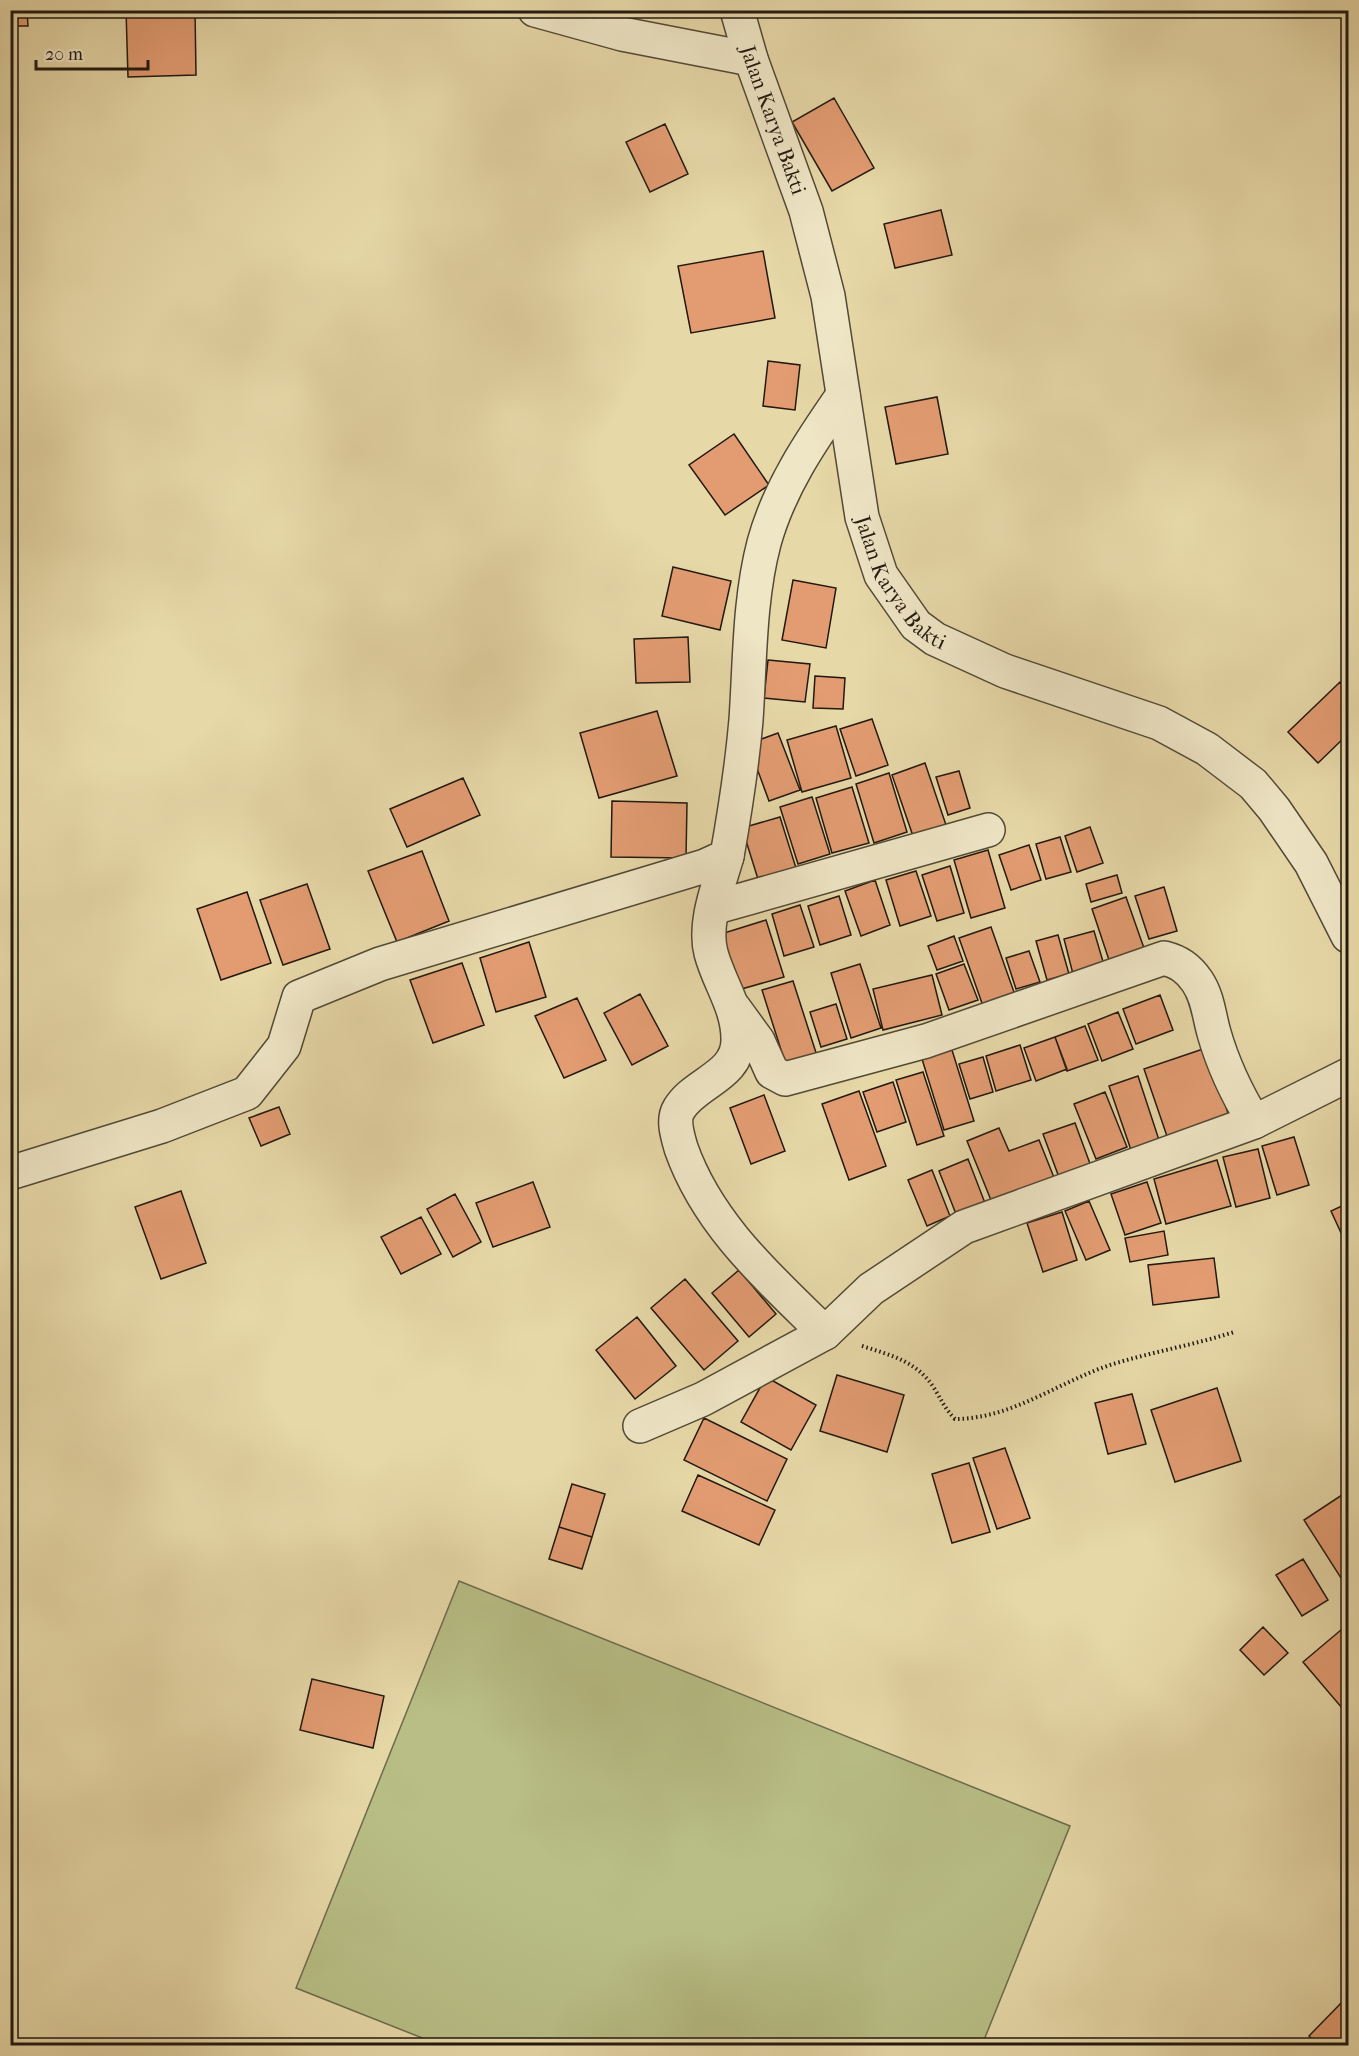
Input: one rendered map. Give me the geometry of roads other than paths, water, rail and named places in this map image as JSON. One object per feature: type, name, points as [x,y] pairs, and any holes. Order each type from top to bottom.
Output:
[{"type":"street","points":[[535,10],[622,34],[751,59]]},
{"type":"street","name":"Jalan Karya Bakti","points":[[737,10],[751,59],[806,211],[828,296],[862,517],[881,575],[916,626],[935,639],[1005,671],[1159,723],[1207,749],[1253,784],[1274,809],[1311,864],[1348,936]]},
{"type":"street","points":[[843,394],[813,437],[781,495],[764,545],[749,649],[740,783],[727,856],[709,933],[711,955],[734,1008],[758,1041],[772,1072],[785,1079],[926,1041],[1164,958],[1180,963],[1198,982],[1208,1003],[1214,1034],[1237,1095],[1254,1122]]},
{"type":"street","points":[[713,908],[988,830]]},
{"type":"street","points":[[10,1173],[162,1126],[247,1094],[284,1046],[299,997],[380,964],[705,866],[727,856]]},
{"type":"street","points":[[734,1008],[739,1041],[733,1060],[721,1074],[691,1093],[677,1111],[676,1133],[690,1172],[715,1216],[746,1255],[825,1333]]},
{"type":"street","points":[[640,1426],[703,1399],[825,1333],[871,1289],[904,1264],[964,1227],[1254,1122],[1348,1075]]}]
